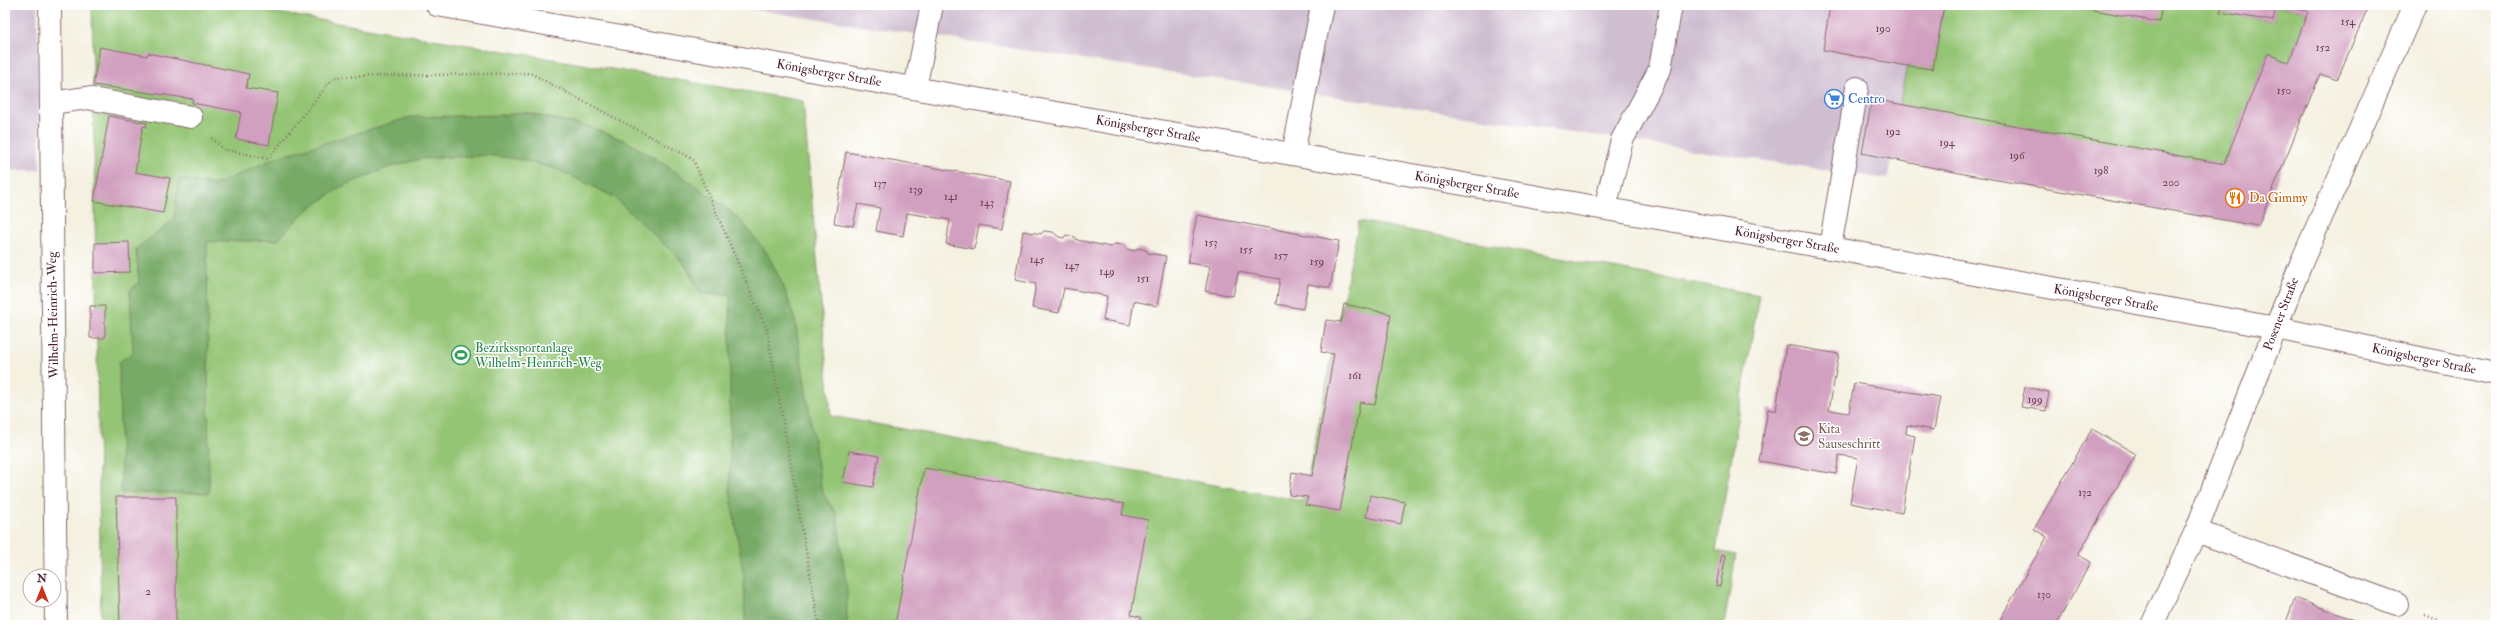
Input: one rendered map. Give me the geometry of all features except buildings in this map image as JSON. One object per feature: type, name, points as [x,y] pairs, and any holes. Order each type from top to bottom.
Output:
[{"type":"main road","name":"Wilhelm-Heinrich-Weg","points":[[50,5],[56,625]]},
{"type":"main road","name":"Königsberger Straße","points":[[437,5],[1830,248],[2276,328],[2496,374]]},
{"type":"main road","points":[[915,88],[932,5]]},
{"type":"main road","points":[[1293,154],[1322,5]]},
{"type":"main road","points":[[1605,208],[1622,140],[1660,69],[1671,5]]},
{"type":"main road","name":"Posener Straße","points":[[2152,625],[2196,531],[2307,250],[2415,5]]},
{"type":"main road","points":[[1830,248],[1857,88]]},
{"type":"main road","points":[[51,103],[87,98],[191,117]]},
{"type":"main road","points":[[2196,531],[2397,604]]},
{"type":"path","points":[[191,117],[223,149],[268,159],[334,77],[530,73],[693,159],[767,330],[819,625]]},
{"type":"shaded area","points":[[5,5],[37,5],[40,170],[5,171]]},
{"type":"shaded area","points":[[722,5],[1932,5],[1887,179]]},
{"type":"green space","name":"Bezirkssportanlage Wilhelm-Heinrich-Weg","points":[[92,5],[230,5],[803,101],[831,416],[1303,501],[1359,221],[1759,295],[1716,551],[1736,555],[1724,625],[101,625]]},
{"type":"green space","points":[[1944,5],[2222,5],[2221,12],[2273,21],[2276,6],[2308,11],[2289,63],[2268,53],[2224,164],[1899,105],[1907,66],[1933,68]]},
{"type":"green space","points":[[524,112],[590,127],[628,142],[669,167],[720,203],[742,222],[767,253],[783,285],[795,320],[822,492],[837,515],[847,591],[847,625],[745,625],[744,577],[730,491],[730,295],[701,294],[684,263],[614,197],[559,170],[523,160],[488,155],[420,159],[387,168],[341,187],[303,213],[278,240],[207,242],[209,493],[121,493],[119,362],[133,353],[130,290],[139,283],[136,249],[174,220],[179,179],[214,185],[278,157],[411,117],[507,115]]},
{"type":"place","name":"Centro","points":[[1834,99]]},
{"type":"place","name":"Da Gimmy","points":[[2235,198]]},
{"type":"place","name":"Bezirkssportanlage Wilhelm-Heinrich-Weg","points":[[461,355]]},
{"type":"place","name":"Kita Sauseschritt","points":[[1804,436]]}]
